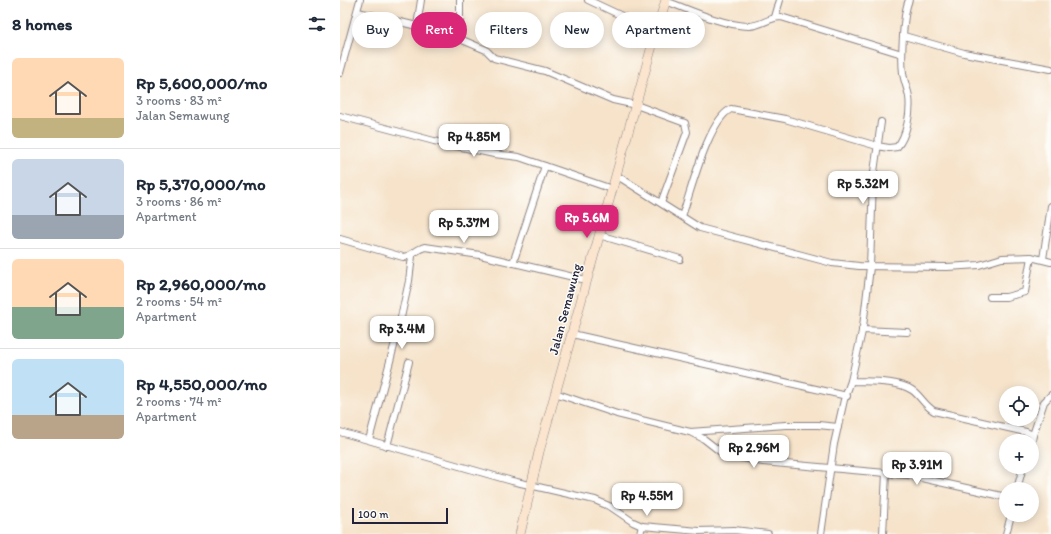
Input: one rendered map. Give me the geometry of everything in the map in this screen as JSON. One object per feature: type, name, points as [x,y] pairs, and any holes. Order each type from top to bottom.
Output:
[{"type":"street","points":[[358,12],[360,0]]},
{"type":"street","points":[[419,12],[421,0]]},
{"type":"street","points":[[460,0],[460,12]]},
{"type":"street","points":[[588,0],[612,12]]},
{"type":"street","points":[[666,0],[695,12],[744,26],[758,25],[775,17],[781,17],[902,54]]},
{"type":"street","name":"Jalan Semawung","points":[[662,12],[666,0]]},
{"type":"street","points":[[775,17],[780,0]]},
{"type":"street","points":[[682,216],[704,150],[716,125],[727,111],[731,109],[785,119],[877,146],[896,147],[904,135],[909,98],[903,74],[902,54],[906,9],[909,0]]},
{"type":"street","points":[[340,73],[352,32]]},
{"type":"street","points":[[904,36],[964,53],[1051,69]]},
{"type":"street","points":[[467,42],[486,50],[494,58],[545,71],[613,100],[636,105],[685,123],[687,128],[660,203]]},
{"type":"street","name":"Jalan Semawung","points":[[520,534],[586,280],[652,48]]},
{"type":"street","points":[[340,116],[434,141],[494,154],[512,155],[612,189]]},
{"type":"street","points":[[821,534],[830,467],[842,410],[851,380],[862,330],[870,267],[873,179],[881,122]]},
{"type":"street","points":[[513,263],[545,166]]},
{"type":"street","points":[[616,175],[700,228],[844,266],[979,266],[1002,258],[1031,257],[1051,262]]},
{"type":"street","points":[[1043,259],[1051,206]]},
{"type":"street","points":[[599,235],[680,259]]},
{"type":"street","points":[[340,239],[404,257],[412,256],[420,248],[425,247],[480,255],[586,280]]},
{"type":"street","points":[[369,440],[398,331],[409,281],[412,256]]},
{"type":"street","points":[[990,297],[1006,297],[1025,292],[1031,257]]},
{"type":"street","points":[[862,330],[907,332]]},
{"type":"street","points":[[572,334],[847,396]]},
{"type":"street","points":[[387,446],[409,362]]},
{"type":"street","points":[[851,380],[905,387],[914,391],[926,407],[934,412],[971,418],[1021,434]]},
{"type":"street","points":[[556,393],[617,414],[690,432],[704,439],[722,453],[734,456],[763,462],[908,475],[999,495]]},
{"type":"street","points":[[1034,434],[1044,402],[1051,395]]},
{"type":"street","points":[[690,432],[786,425],[818,425],[838,428]]},
{"type":"street","points":[[340,432],[512,481],[532,484],[600,502],[611,507],[632,522],[642,526],[659,528],[734,530],[768,534]]},
{"type":"street","points":[[883,534],[886,473]]},
{"type":"street","points":[[1006,534],[1009,522]]},
{"type":"street","points":[[640,534],[642,526]]}]
